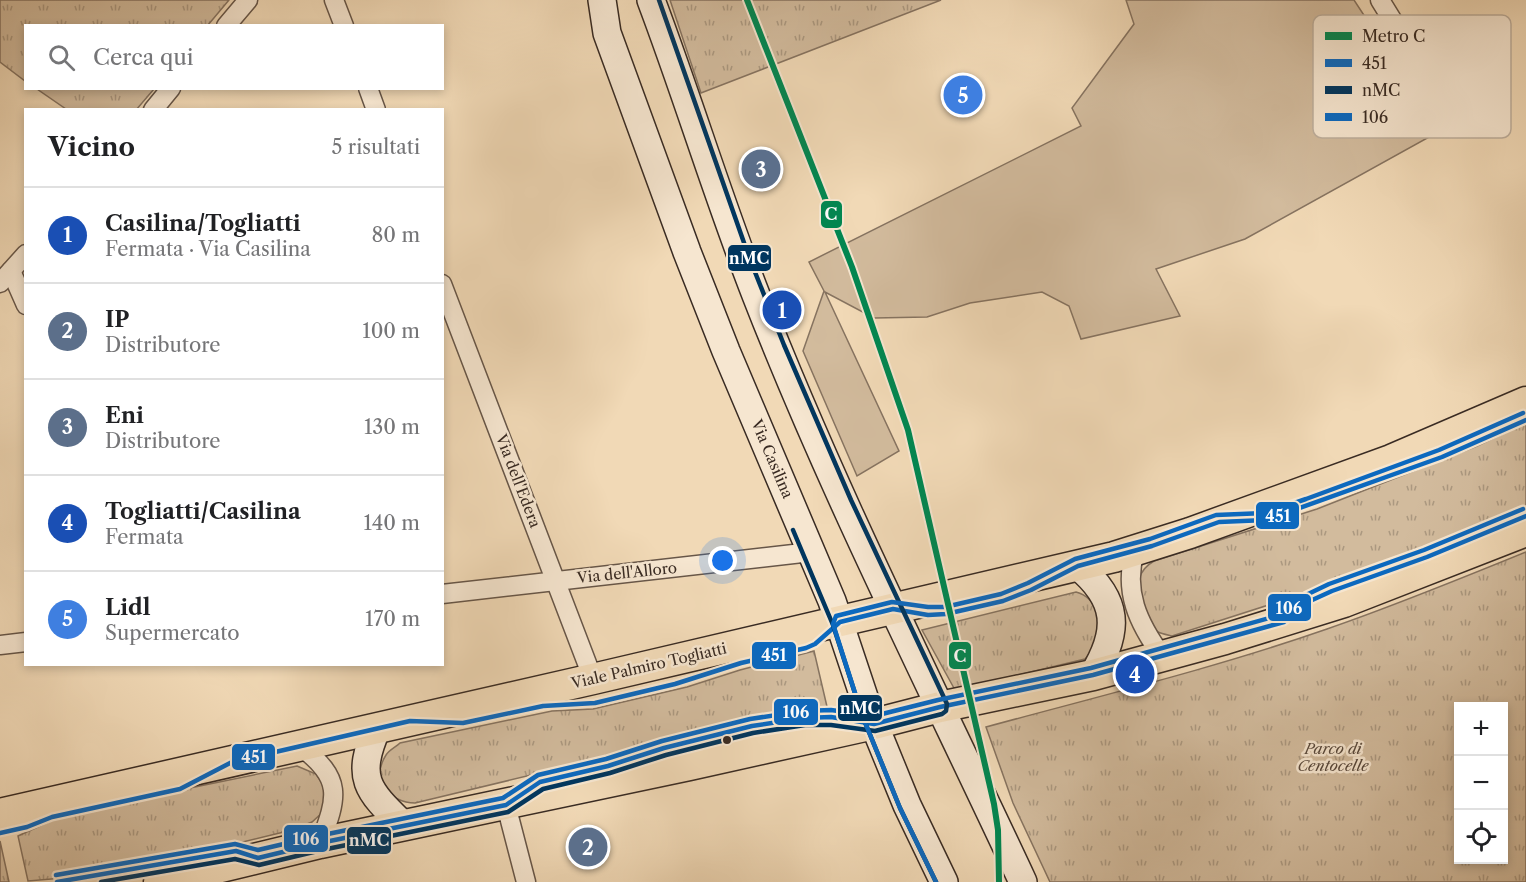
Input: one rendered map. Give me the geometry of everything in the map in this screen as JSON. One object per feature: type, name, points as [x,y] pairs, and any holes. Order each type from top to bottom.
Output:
[{"type":"main road","name":"Via Casilina","points":[[602,0],[607,33],[699,283],[840,622],[874,724],[900,789],[944,882]]},
{"type":"main road","points":[[651,0],[756,295],[893,609],[1023,882]]},
{"type":"main road","name":"Viale Palmiro Togliatti","points":[[0,814],[840,622],[1135,551],[1391,460],[1526,402]]},
{"type":"main road","points":[[159,882],[320,843],[506,805],[874,724],[940,707],[1093,675],[1225,639],[1344,602],[1526,531]]},
{"type":"main road","points":[[1078,566],[1098,586],[1106,600],[1111,618],[1108,648],[1093,675]]},
{"type":"main road","points":[[377,728],[366,756],[365,768],[370,789],[404,826]]},
{"type":"street","points":[[228,24],[248,0]]},
{"type":"street","points":[[334,0],[343,24]]},
{"type":"street","name":"Via Casilina","points":[[595,0],[607,33]]},
{"type":"street","points":[[1380,0],[1389,15]]},
{"type":"street","points":[[155,108],[169,90]]},
{"type":"street","points":[[369,90],[375,108]]},
{"type":"street","points":[[24,256],[5,277],[24,302]]},
{"type":"street","name":"Via dell'Edera","points":[[444,289],[593,679]]},
{"type":"street","points":[[1135,551],[1130,571],[1131,592],[1144,629],[1162,656]]},
{"type":"street","name":"Via dell'Alloro","points":[[444,594],[811,552]]},
{"type":"street","points":[[0,645],[24,642]]},
{"type":"street","points":[[300,746],[324,768],[334,790],[332,811],[320,843]]},
{"type":"street","points":[[506,805],[526,882]]},
{"type":"green space","points":[[0,0],[229,0],[209,24],[24,24],[24,80],[0,62]]},
{"type":"green space","points":[[670,0],[941,0],[701,93]]},
{"type":"green space","points":[[1126,0],[1354,0],[1364,15],[1313,15],[1313,138],[1427,138],[1245,239],[1156,269],[1180,316],[1081,339],[1069,306],[1042,292],[970,303],[927,317],[874,318],[825,292],[899,451],[857,476],[803,351],[824,291],[809,262],[1081,126],[1072,108],[1134,24]]},
{"type":"green space","points":[[38,90],[153,90],[138,108],[65,108]]},
{"type":"green space","points":[[1526,423],[1526,507],[1393,562],[1172,636],[1158,632],[1145,616],[1138,585],[1141,574],[1154,561],[1317,509],[1477,446]]},
{"type":"green space","name":"Parco di Centocelle","points":[[1526,552],[1526,882],[1050,882],[1013,803],[986,727],[1157,681],[1285,643],[1427,592]]},
{"type":"green space","points":[[1076,592],[1090,600],[1098,620],[1098,645],[1085,659],[955,690],[922,630]]},
{"type":"green space","points":[[814,651],[828,711],[743,724],[415,803],[398,799],[385,788],[382,781],[380,773],[386,755],[400,743],[552,711],[593,709],[687,687],[740,670]]},
{"type":"green space","points":[[297,766],[316,774],[326,789],[323,812],[312,822],[292,830],[111,874],[28,881],[18,836],[68,813]]},
{"type":"green space","points":[[0,841],[9,882],[0,882]]},
{"type":"metro line","name":"C","points":[[747,0],[852,267],[908,430],[994,804],[998,830],[999,882]]},
{"type":"transit line","name":"nMC","points":[[101,882],[235,859],[259,865],[508,812],[543,789],[610,773],[666,755],[753,733],[805,725],[831,725],[875,731],[942,714],[946,711],[947,704],[851,500],[784,345],[749,257],[659,0]]},
{"type":"transit line","name":"106","points":[[936,882],[900,808],[862,715],[833,624],[836,616],[892,602],[945,607],[1001,594],[1075,559],[1150,539],[1216,515],[1265,513],[1306,499],[1439,450],[1523,413]]},
{"type":"transit line","name":"451","points":[[0,833],[27,827],[52,817],[180,789],[232,762],[410,721],[463,723],[543,706],[595,703],[675,684],[741,663],[806,648],[815,644],[840,622],[893,609],[928,615],[946,614],[1003,601],[1031,590],[1078,566],[1152,546],[1219,522],[1266,520],[1442,457],[1526,420]]},
{"type":"transit line","name":"106","points":[[56,875],[235,844],[258,850],[503,798],[538,775],[606,759],[662,741],[750,719],[803,711],[831,710],[874,716],[1091,668],[1280,615],[1306,595],[1329,584],[1424,550],[1523,509]]},
{"type":"transit line","name":"451","points":[[57,882],[236,851],[258,858],[506,805],[540,782],[608,766],[664,748],[752,726],[804,718],[831,717],[874,724],[940,707],[1093,675],[1284,622],[1310,601],[1332,591],[1427,557],[1526,516]]},
{"type":"transit line","name":"nMC","points":[[793,530],[833,625],[862,715],[900,808],[936,882]]},
{"type":"place","name":"Lidl","points":[[963,95]]},
{"type":"place","name":"Eni","points":[[761,169]]},
{"type":"place","name":"Casilina/Togliatti","points":[[782,310]]},
{"type":"place","name":"Togliatti/Casilina","points":[[1135,674]]},
{"type":"place","name":"IP","points":[[588,847]]}]
